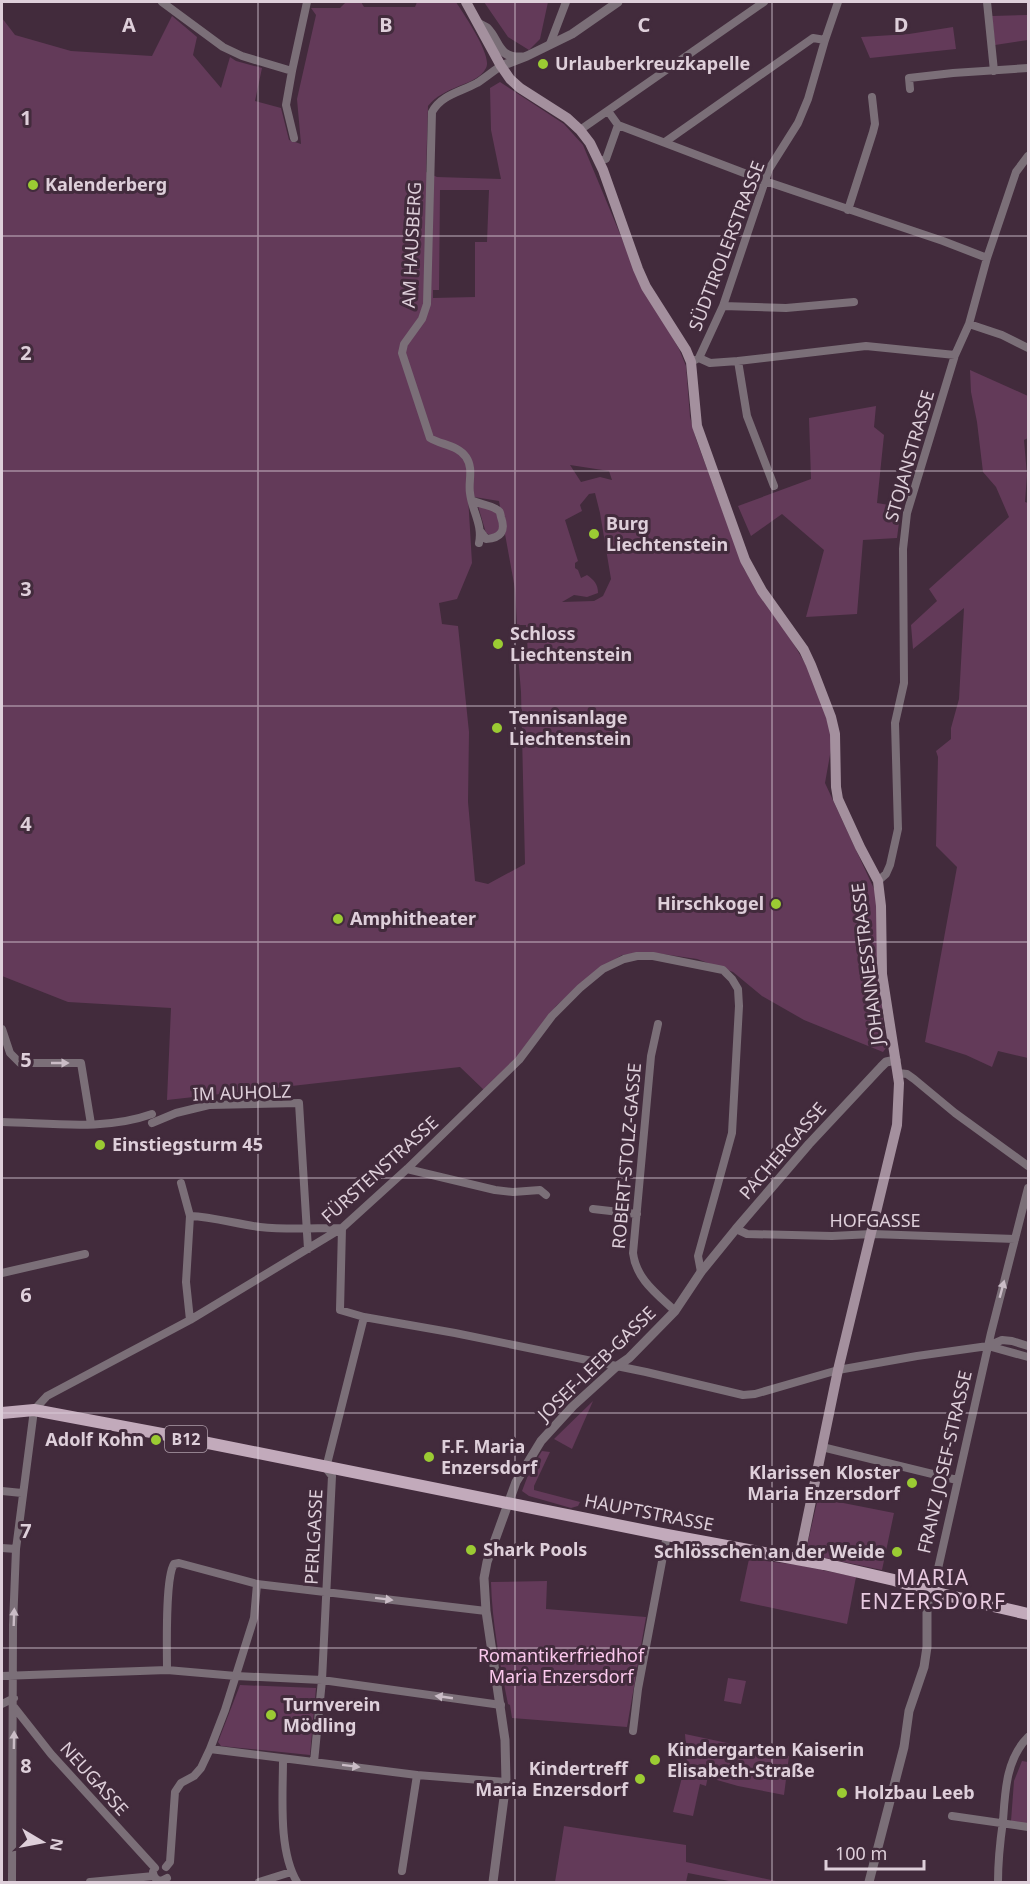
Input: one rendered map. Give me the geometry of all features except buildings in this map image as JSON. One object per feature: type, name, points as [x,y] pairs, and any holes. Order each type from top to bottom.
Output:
[{"type":"main road","name":"JOHANNESSTRASSE","points":[[466,2],[510,79],[567,118],[588,139],[599,161],[646,287],[686,350],[695,360],[697,426],[721,498],[752,574],[796,638],[811,665],[831,717],[835,734],[835,774],[838,799],[878,881],[881,906],[882,974],[898,1073],[897,1125],[838,1370],[799,1559]]},
{"type":"main road","name":"B12","points":[[2,1413],[34,1410],[507,1503]]},
{"type":"main road","name":"HAUPTSTRASSE","points":[[507,1503],[799,1559],[1029,1614]]},
{"type":"street","points":[[162,2],[223,48],[242,56],[292,70]]},
{"type":"street","points":[[294,138],[286,105],[307,2]]},
{"type":"street","points":[[550,44],[566,2]]},
{"type":"street","points":[[501,66],[572,34],[618,2]]},
{"type":"street","points":[[580,130],[764,2]]},
{"type":"street","name":"SÜDTIROLERSTRASSE","points":[[695,360],[723,306],[769,169],[798,123],[808,99],[838,2]]},
{"type":"street","points":[[987,2],[994,71]]},
{"type":"street","points":[[478,23],[487,29],[505,53],[519,58],[527,56]]},
{"type":"street","points":[[665,142],[813,38],[825,40]]},
{"type":"street","name":"AM HAUSBERG","points":[[478,543],[481,532],[470,493],[472,472],[466,457],[456,448],[430,438],[402,352],[404,344],[422,319],[427,304],[432,112],[436,104],[446,97],[475,84],[501,66]]},
{"type":"street","points":[[910,88],[909,78],[1029,68]]},
{"type":"street","points":[[848,210],[875,124],[872,98]]},
{"type":"street","points":[[608,111],[618,124],[765,181],[987,258]]},
{"type":"street","points":[[599,161],[606,159],[618,124]]},
{"type":"street","name":"STOJANSTRASSE","points":[[878,881],[886,874],[890,865],[898,829],[894,723],[905,672],[904,529],[911,496],[955,355],[969,324],[987,258],[1016,172],[1029,156]]},
{"type":"street","points":[[723,306],[786,308],[854,302]]},
{"type":"street","points":[[969,324],[1002,335],[1029,348]]},
{"type":"street","points":[[695,360],[710,363],[738,361],[866,346],[955,355]]},
{"type":"street","points":[[738,361],[747,416],[774,486]]},
{"type":"street","points":[[473,501],[495,508],[500,512],[504,525],[502,532],[495,538],[486,539],[481,532]]},
{"type":"street","name":"FÜRSTENSTRASSE","points":[[34,1410],[47,1396],[190,1320],[342,1228],[407,1169],[519,1060],[552,1016],[580,988],[603,969],[624,959],[637,956],[653,956],[723,970],[738,989],[732,1133],[698,1256],[701,1272]]},
{"type":"street","name":"ROBERT-STOLZ-GASSE","points":[[658,1024],[651,1056],[633,1253],[634,1264],[643,1281],[675,1311]]},
{"type":"street","points":[[2,1029],[10,1053],[20,1063],[81,1063],[91,1124],[2,1122]]},
{"type":"street","name":"PACHERGASSE","points":[[701,1272],[809,1144],[880,1067],[886,1062],[896,1060]]},
{"type":"street","points":[[898,1073],[914,1078],[955,1113],[1029,1166]]},
{"type":"street","name":"IM AUHOLZ","points":[[91,1124],[152,1119],[208,1105],[299,1103],[308,1250]]},
{"type":"street","points":[[407,1169],[495,1190],[513,1192],[540,1190],[546,1195]]},
{"type":"street","points":[[181,1183],[190,1216],[186,1282],[190,1320]]},
{"type":"street","name":"FRANZ JOSEF-STRASSE","points":[[869,1882],[904,1747],[909,1711],[924,1667],[927,1647],[927,1608],[935,1582],[988,1346],[1029,1188]]},
{"type":"street","points":[[593,1209],[637,1214]]},
{"type":"street","points":[[190,1216],[208,1216],[226,1222],[261,1227],[342,1228],[340,1310],[364,1317],[646,1372],[738,1394],[749,1395],[838,1370],[988,1346],[1007,1340],[1029,1346]]},
{"type":"street","name":"HOFGASSE","points":[[735,1229],[747,1234],[832,1236],[872,1234],[1015,1239]]},
{"type":"street","points":[[2,1273],[85,1254]]},
{"type":"street","name":"JOSEF-LEEB-GASSE","points":[[493,1882],[506,1782],[505,1740],[486,1611],[484,1578],[487,1562],[507,1503],[521,1470],[541,1441],[573,1406],[629,1358],[675,1311],[701,1272]]},
{"type":"street","name":"PERLGASSE","points":[[314,1762],[322,1680],[332,1476],[326,1468],[364,1317]]},
{"type":"street","points":[[988,1346],[1029,1357]]},
{"type":"street","points":[[12,1882],[16,1550],[34,1410]]},
{"type":"street","points":[[822,1447],[957,1480]]},
{"type":"street","points":[[2,1491],[22,1493]]},
{"type":"street","points":[[633,1731],[638,1689],[667,1535]]},
{"type":"street","points":[[2,1548],[16,1550]]},
{"type":"street","points":[[167,1670],[168,1605],[172,1565],[179,1563],[258,1584],[486,1611]]},
{"type":"street","points":[[166,1867],[170,1862],[175,1792],[181,1783],[194,1776],[201,1768],[210,1749],[254,1618],[258,1584]]},
{"type":"street","points":[[2,1676],[167,1670],[322,1680],[501,1705]]},
{"type":"street","points":[[2,1704],[14,1703]]},
{"type":"street","name":"NEUGASSE","points":[[14,1703],[51,1754],[154,1872]]},
{"type":"street","points":[[998,1882],[1005,1789],[1016,1752],[1029,1737]]},
{"type":"street","points":[[210,1749],[417,1774],[506,1782]]},
{"type":"street","points":[[283,1759],[285,1846],[291,1872],[297,1882]]},
{"type":"street","points":[[402,1871],[417,1774]]},
{"type":"street","points":[[952,1816],[1029,1827]]},
{"type":"street","points":[[90,1882],[154,1872],[162,1865],[166,1867]]},
{"type":"street","points":[[154,1872],[157,1880],[170,1880],[166,1867]]},
{"type":"street","points":[[259,1882],[291,1872]]},
{"type":"green space","points":[[346,2],[361,2],[364,7],[415,7],[417,2],[456,2],[476,35],[487,62],[484,71],[474,79],[442,94],[428,106],[426,172],[437,177],[501,179],[491,130],[490,88],[500,82],[564,124],[583,145],[640,282],[679,349],[686,366],[690,417],[696,439],[744,569],[786,631],[812,675],[833,738],[825,783],[875,891],[879,906],[878,968],[886,1048],[883,1052],[804,1020],[762,996],[733,972],[697,959],[649,952],[622,955],[598,969],[556,1006],[518,1057],[484,1090],[460,1067],[167,1100],[171,1008],[68,1002],[2,976],[2,18],[15,35],[71,51],[152,56],[172,16],[197,37],[193,55],[221,88],[230,57],[236,61],[262,68],[255,101],[281,108],[289,140],[301,144],[297,99],[316,15],[311,8],[340,8]],"holes":[[[440,190],[489,190],[487,242],[475,242],[475,297],[433,298],[433,290],[439,290]],[[570,465],[609,471],[612,480],[600,477],[581,482]],[[595,493],[611,579],[603,596],[594,601],[562,602],[574,595],[587,597],[598,593],[594,581],[587,575],[581,578],[575,568],[575,563],[578,561],[565,520],[582,511],[580,505],[589,494]],[[468,496],[499,501],[515,589],[517,625],[526,625],[528,654],[518,655],[525,864],[488,884],[475,881],[468,802],[469,732],[458,626],[442,624],[439,603],[457,599],[472,563]]]},
{"type":"green space","points":[[484,2],[548,2],[540,39],[529,50],[508,37]]},
{"type":"green space","points":[[1028,15],[1028,40],[995,45],[992,16]]},
{"type":"green space","points":[[953,27],[956,49],[870,58],[861,37],[909,34]]},
{"type":"green space","points":[[970,370],[1028,396],[1028,438],[1024,440],[1027,475],[1025,502],[1028,503],[1028,1058],[998,1051],[992,1067],[966,1055],[925,1042],[957,867],[936,846],[938,757],[936,751],[951,739],[951,728],[959,699],[964,608],[913,649],[911,625],[937,601],[929,589],[1009,517],[996,487],[983,472]]},
{"type":"green space","points":[[876,406],[874,427],[884,435],[877,503],[901,507],[897,538],[863,540],[857,614],[806,617],[824,550],[782,514],[751,536],[738,506],[811,479],[809,418]]},
{"type":"green space","points":[[478,506],[496,513],[500,520],[500,532],[490,535],[486,533]]},
{"type":"green space","points":[[593,1401],[572,1449],[554,1439]]},
{"type":"green space","points":[[542,1451],[550,1452],[534,1490],[580,1502],[578,1506],[571,1508],[529,1496],[522,1491],[530,1470]]},
{"type":"green space","points":[[818,1498],[894,1513],[882,1570],[811,1555],[807,1546]]},
{"type":"green space","points":[[749,1559],[798,1565],[856,1577],[847,1624],[740,1601]]},
{"type":"green space","name":"Romantikerfriedhof Maria Enzersdorf","points":[[547,1581],[546,1609],[646,1617],[627,1727],[512,1718],[497,1643],[491,1582]]},
{"type":"green space","points":[[728,1678],[746,1681],[741,1704],[724,1701]]},
{"type":"green space","name":"Turnverein Mödling","points":[[240,1685],[316,1688],[310,1755],[221,1746],[218,1742]]},
{"type":"green space","points":[[685,1734],[789,1756],[784,1795],[717,1780],[710,1766],[706,1786],[700,1784],[693,1816],[673,1812],[687,1758]]},
{"type":"green space","points":[[1022,1761],[1028,1762],[1028,1824],[1011,1821],[1014,1781]]},
{"type":"green space","points":[[564,1826],[686,1845],[686,1862],[776,1882],[734,1882],[688,1873],[686,1882],[555,1882]]},
{"type":"place","name":"Urlauberkreuzkapelle","points":[[543,64]]},
{"type":"place","name":"Kalenderberg","points":[[33,185]]},
{"type":"place","name":"Burg Liechtenstein","points":[[594,534]]},
{"type":"place","name":"Schloss Liechtenstein","points":[[498,644]]},
{"type":"place","name":"Tennisanlage Liechtenstein","points":[[497,728]]},
{"type":"place","name":"Hirschkogel","points":[[776,904]]},
{"type":"place","name":"Amphitheater","points":[[338,919]]},
{"type":"place","name":"Einstiegsturm 45","points":[[100,1145]]},
{"type":"place","name":"Adolf Kohn","points":[[156,1440]]},
{"type":"place","name":"F.F. Maria Enzersdorf","points":[[429,1457]]},
{"type":"place","name":"Klarissen Kloster Maria Enzersdorf","points":[[912,1483]]},
{"type":"place","name":"Shark Pools","points":[[471,1550]]},
{"type":"place","name":"Schlösschen an der Weide","points":[[897,1552]]},
{"type":"place","name":"Turnverein Mödling","points":[[271,1715]]},
{"type":"place","name":"Kindergarten Kaiserin Elisabeth-Straße","points":[[655,1760]]},
{"type":"place","name":"Kindertreff Maria Enzersdorf","points":[[640,1779]]},
{"type":"place","name":"Holzbau Leeb","points":[[842,1793]]},
{"type":"district","name":"MARIA ENZERSDORF","points":[[933,1590]]}]
